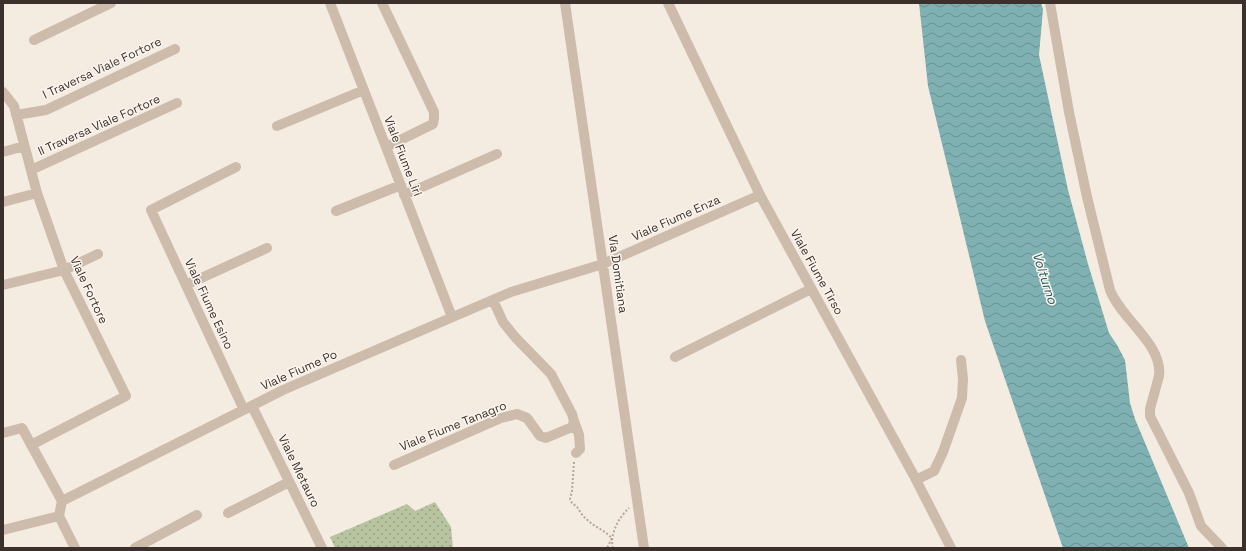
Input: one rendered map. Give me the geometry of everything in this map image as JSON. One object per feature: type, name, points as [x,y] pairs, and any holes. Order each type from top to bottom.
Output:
[{"type":"street","points":[[34,40],[112,3]]},
{"type":"street","name":"Viale Fiume Liri","points":[[330,3],[452,317]]},
{"type":"street","points":[[382,3],[434,112],[433,124],[386,147]]},
{"type":"street","name":"Via Domitiana","points":[[565,3],[644,548]]},
{"type":"street","name":"Viale Fiume Tirso","points":[[668,3],[760,195],[952,548]]},
{"type":"street","points":[[1050,3],[1070,120],[1110,290],[1114,300],[1150,345],[1158,363],[1160,371],[1150,409],[1150,416],[1189,493],[1201,526],[1222,548]]},
{"type":"street","name":"I Traversa Viale Fortore","points":[[16,115],[46,110],[175,49]]},
{"type":"street","points":[[277,126],[364,90]]},
{"type":"street","name":"Viale Fortore","points":[[3,92],[14,106],[36,193],[64,270],[126,396],[31,445]]},
{"type":"street","name":"II Traversa Viale Fortore","points":[[31,170],[177,103]]},
{"type":"street","points":[[3,152],[24,146]]},
{"type":"street","points":[[404,195],[498,154]]},
{"type":"street","name":"Viale Fiume Esino","points":[[236,167],[151,210],[186,286],[248,408]]},
{"type":"street","points":[[336,211],[401,185]]},
{"type":"street","points":[[3,202],[36,193]]},
{"type":"street","name":"Viale Fiume Enza","points":[[603,264],[760,195]]},
{"type":"street","points":[[186,286],[267,248]]},
{"type":"street","points":[[3,286],[64,270],[98,254]]},
{"type":"street","name":"Viale Fiume Po","points":[[62,501],[283,390],[511,292],[603,264]]},
{"type":"street","points":[[675,357],[811,289]]},
{"type":"street","points":[[493,300],[503,322],[550,374],[561,392],[579,435],[580,449],[576,453]]},
{"type":"street","points":[[916,480],[934,471],[943,452],[962,398],[963,379],[961,360]]},
{"type":"street","name":"Viale Metauro","points":[[248,408],[289,482],[322,548]]},
{"type":"street","name":"Viale Fiume Tanagro","points":[[394,465],[501,418],[517,414],[526,418],[540,436],[546,438],[572,427],[574,421]]},
{"type":"street","points":[[3,433],[22,428],[62,501],[59,516],[75,548]]},
{"type":"street","points":[[228,513],[289,482]]},
{"type":"street","points":[[135,548],[197,515]]},
{"type":"street","points":[[3,530],[59,516]]},
{"type":"path","points":[[576,453],[574,459],[570,499],[583,516],[612,538],[614,548]]},
{"type":"path","points":[[607,548],[626,510],[638,499]]},
{"type":"green space","points":[[435,502],[451,527],[453,548],[335,548],[330,537],[407,504],[415,511]]},
{"type":"water","name":"Volturno","points":[[919,3],[1041,3],[1043,9],[1039,55],[1068,190],[1088,264],[1109,333],[1125,360],[1130,403],[1135,419],[1189,548],[1063,548],[985,321],[928,86]]}]
